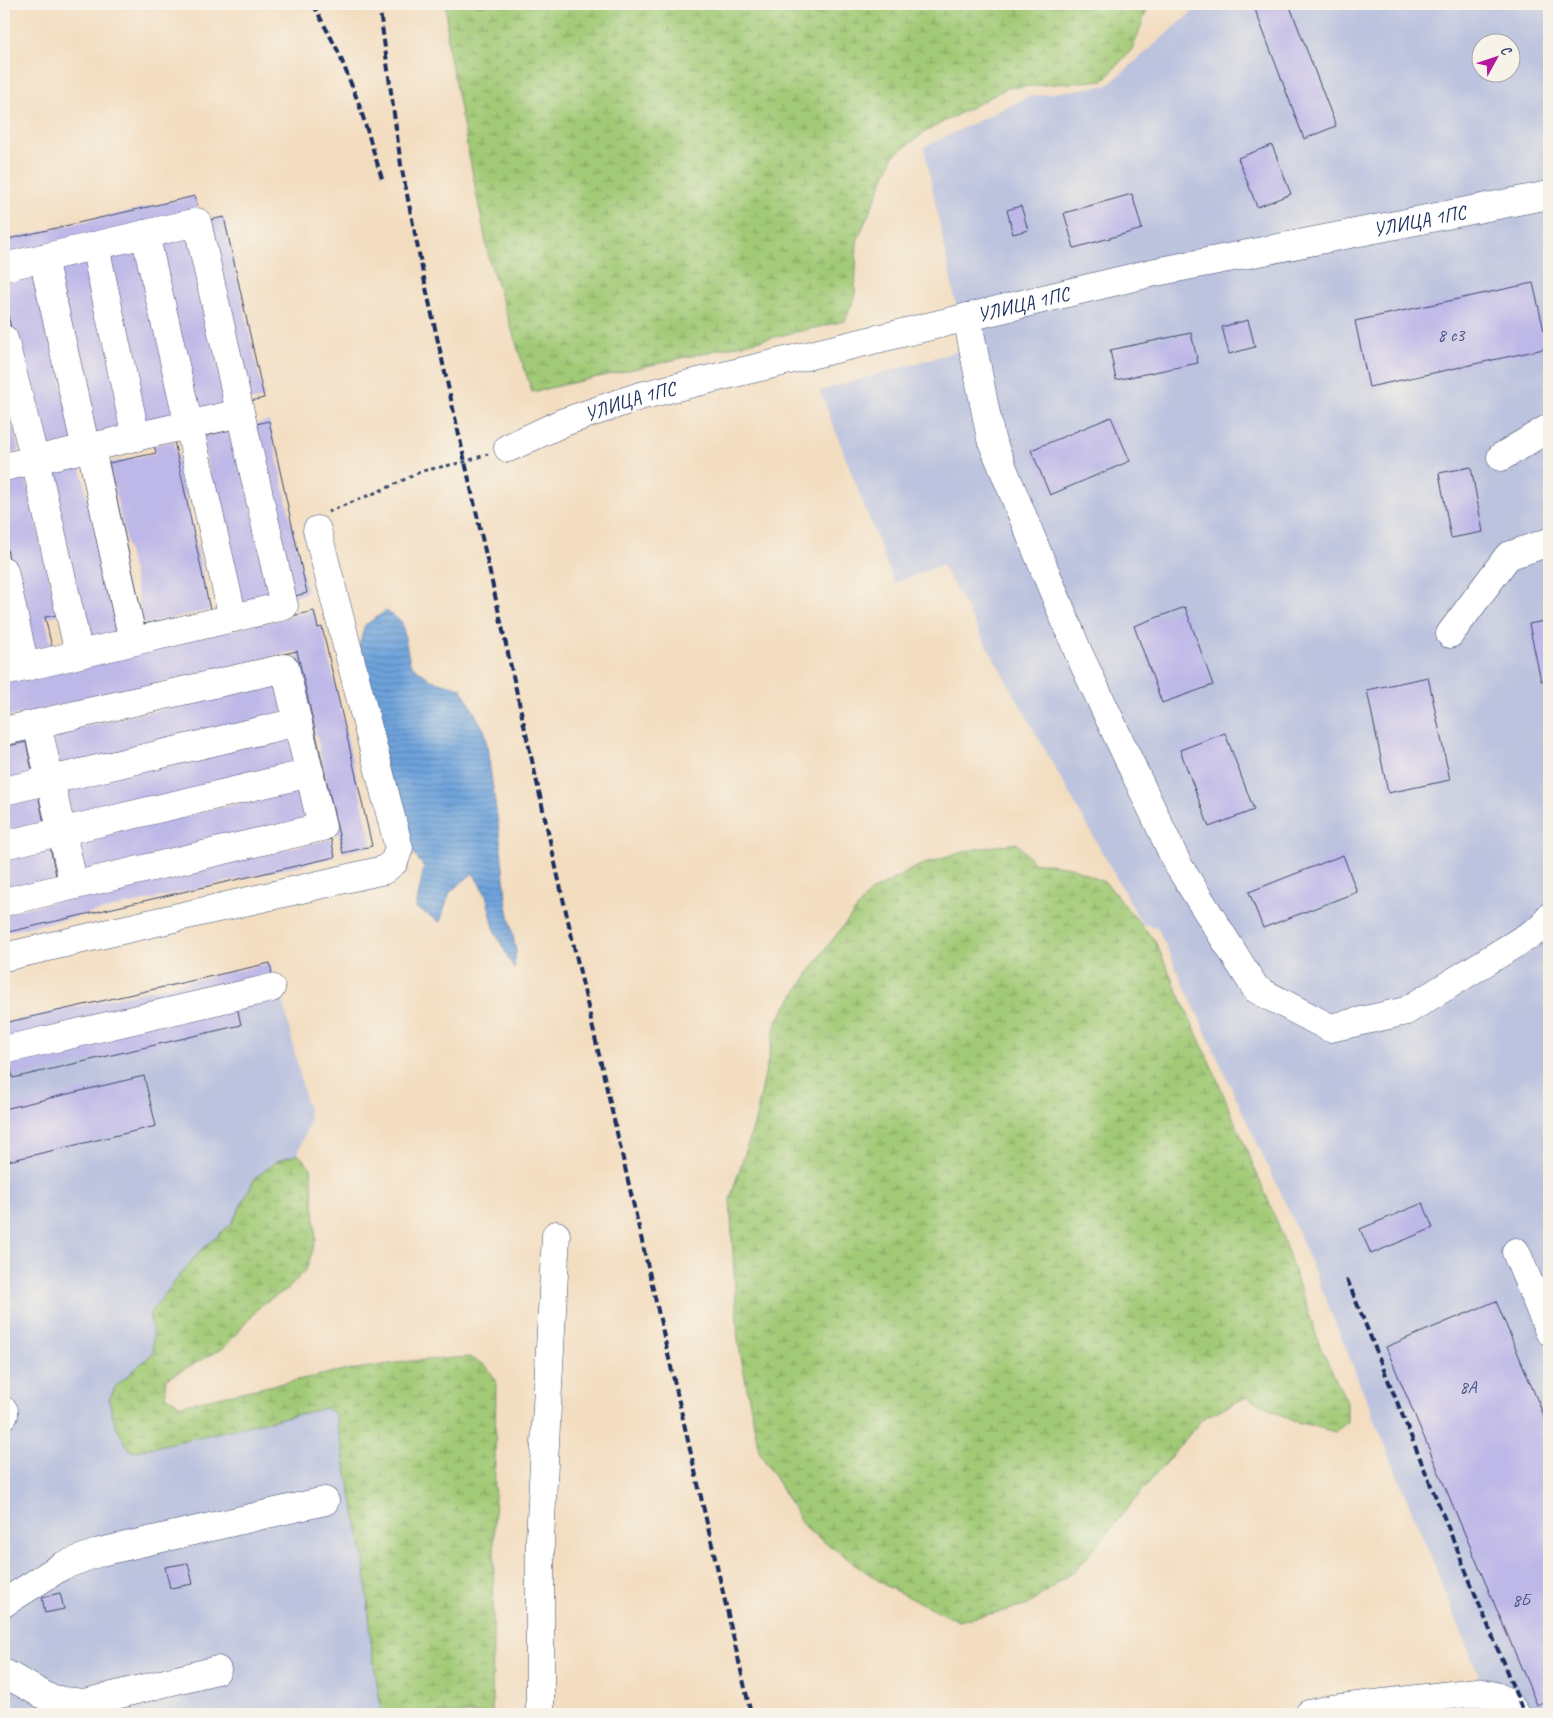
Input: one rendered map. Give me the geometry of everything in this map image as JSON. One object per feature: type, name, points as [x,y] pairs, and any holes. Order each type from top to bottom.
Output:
[{"type":"street","name":"УЛИЦА 1ПС","points":[[508,448],[564,422],[640,396],[1150,273],[1549,195]]},
{"type":"street","points":[[4,267],[197,222],[284,606],[14,669],[4,571]]},
{"type":"street","points":[[145,234],[233,618]]},
{"type":"street","points":[[95,246],[136,437]]},
{"type":"street","points":[[43,258],[86,449],[92,458],[133,642]]},
{"type":"street","points":[[967,317],[991,439],[1079,654],[1178,865],[1256,989],[1330,1028],[1406,1011],[1546,925],[1549,917]]},
{"type":"street","points":[[4,339],[35,460],[79,654]]},
{"type":"street","points":[[4,467],[240,413]]},
{"type":"street","points":[[1501,457],[1549,428]]},
{"type":"street","points":[[4,957],[384,870],[394,862],[399,848],[318,530]]},
{"type":"street","points":[[1450,634],[1508,556],[1549,542]]},
{"type":"street","points":[[4,731],[285,668],[322,827],[4,902]]},
{"type":"street","points":[[4,790],[298,722]]},
{"type":"street","points":[[37,724],[74,886]]},
{"type":"street","points":[[4,845],[310,773]]},
{"type":"street","points":[[4,1050],[271,988]]},
{"type":"street","points":[[540,1714],[540,1539],[556,1235]]},
{"type":"street","points":[[1516,1252],[1549,1331]]},
{"type":"street","points":[[4,1603],[62,1566],[100,1552],[325,1501]]},
{"type":"street","points":[[4,1673],[49,1698],[84,1703],[217,1670]]},
{"type":"street","points":[[1309,1714],[1332,1709],[1477,1692],[1496,1694],[1516,1714]]},
{"type":"path","points":[[318,530],[322,519],[330,510],[366,497],[422,471],[464,462],[508,448]]},
{"type":"shaded area","points":[[1201,4],[1549,4],[1549,1714],[1495,1714],[1296,1227],[1157,927],[1142,924],[942,565],[894,583],[820,391],[965,349],[924,147],[1027,97],[1108,85]]},
{"type":"shaded area","points":[[282,996],[310,1120],[298,1154],[277,1162],[255,1178],[232,1223],[197,1254],[149,1314],[153,1333],[153,1353],[116,1386],[114,1422],[326,1408],[335,1415],[364,1558],[372,1651],[382,1714],[4,1714],[4,1060]]},
{"type":"green space","points":[[446,4],[1149,4],[1133,48],[1104,80],[1007,88],[925,132],[894,155],[857,241],[855,297],[845,321],[532,392],[490,263],[448,47]]},
{"type":"green space","points":[[1017,843],[1033,862],[1071,867],[1106,883],[1155,941],[1214,1072],[1278,1224],[1321,1349],[1347,1402],[1347,1422],[1335,1432],[1293,1421],[1247,1397],[1203,1418],[1077,1569],[1026,1606],[958,1621],[886,1586],[805,1528],[759,1451],[738,1341],[730,1199],[755,1122],[776,1022],[823,952],[870,892],[918,866],[970,850]]},
{"type":"green space","points":[[298,1154],[311,1168],[316,1239],[307,1268],[289,1288],[262,1304],[225,1347],[166,1379],[167,1397],[181,1405],[335,1372],[411,1361],[469,1357],[486,1366],[496,1380],[492,1714],[382,1714],[372,1651],[364,1558],[335,1414],[326,1408],[132,1452],[123,1440],[114,1421],[109,1399],[116,1386],[153,1353],[153,1333],[149,1314],[197,1254],[232,1223],[255,1178],[277,1161]]},
{"type":"water","points":[[386,611],[402,622],[410,664],[431,680],[461,688],[485,732],[507,905],[516,951],[514,969],[495,932],[486,895],[473,873],[450,892],[440,922],[416,908],[424,867],[402,838],[358,648],[365,625]]},
{"type":"building","points":[[1253,4],[1289,4],[1336,126],[1304,139]]},
{"type":"building","points":[[1272,145],[1291,194],[1257,207],[1238,158]]},
{"type":"building","points":[[1132,194],[1142,229],[1074,248],[1064,213]]},
{"type":"building","points":[[195,196],[199,213],[4,259],[4,240]]},
{"type":"building","points":[[1021,206],[1028,230],[1013,234],[1007,210]]},
{"type":"building","points":[[224,217],[264,398],[245,402],[205,221]]},
{"type":"building","points":[[190,234],[228,406],[194,414],[156,241]]},
{"type":"building","points":[[138,246],[175,418],[140,425],[104,253]]},
{"type":"building","points":[[88,260],[125,428],[91,436],[53,268]]},
{"type":"building","points":[[35,271],[76,440],[40,448],[4,299],[4,278]]},
{"type":"building","points":[[1533,283],[1548,348],[1369,387],[1355,321]]},
{"type":"building","points":[[1248,320],[1255,347],[1229,354],[1222,327]]},
{"type":"building","points":[[1191,333],[1198,363],[1116,380],[1110,350]]},
{"type":"building","points":[[4,390],[19,451],[4,455]]},
{"type":"building","points":[[1111,417],[1130,461],[1050,495],[1031,450]]},
{"type":"building","points":[[269,421],[307,593],[290,597],[252,425]]},
{"type":"building","points":[[234,429],[273,602],[240,609],[201,437]]},
{"type":"building","points":[[174,441],[210,610],[144,624],[109,463],[156,453],[154,445]]},
{"type":"building","points":[[79,459],[117,635],[82,642],[45,467]]},
{"type":"building","points":[[1471,467],[1483,532],[1451,538],[1439,473]]},
{"type":"building","points":[[25,474],[58,615],[45,617],[53,652],[31,657],[4,536],[4,479]]},
{"type":"building","points":[[1185,607],[1213,685],[1162,703],[1134,626]]},
{"type":"building","points":[[314,611],[318,628],[322,627],[372,846],[343,853],[297,651],[4,718],[4,682]]},
{"type":"building","points":[[1549,620],[1549,679],[1541,681],[1529,624]]},
{"type":"building","points":[[1428,677],[1450,780],[1388,793],[1367,690]]},
{"type":"building","points":[[279,683],[287,715],[59,766],[52,734]]},
{"type":"building","points":[[1225,733],[1254,810],[1209,827],[1180,750]]},
{"type":"building","points":[[291,737],[298,769],[70,819],[63,786]]},
{"type":"building","points":[[26,742],[33,775],[4,782],[4,747]]},
{"type":"building","points":[[302,789],[310,822],[82,874],[74,841]]},
{"type":"building","points":[[38,794],[45,828],[4,837],[4,802]]},
{"type":"building","points":[[331,839],[335,857],[4,933],[4,913]]},
{"type":"building","points":[[50,847],[57,880],[4,892],[4,857]]},
{"type":"building","points":[[1343,855],[1357,892],[1263,928],[1249,892]]},
{"type":"building","points":[[270,963],[273,979],[4,1040],[4,1023]]},
{"type":"building","points":[[236,1002],[241,1025],[13,1078],[7,1055]]},
{"type":"building","points":[[144,1076],[156,1126],[4,1162],[4,1109]]},
{"type":"building","points":[[1423,1203],[1433,1228],[1371,1254],[1360,1229]]},
{"type":"building","points":[[1496,1301],[1549,1428],[1549,1699],[1537,1705],[1386,1347]]},
{"type":"building","points":[[188,1563],[193,1584],[170,1588],[165,1567]]},
{"type":"building","points":[[60,1593],[64,1609],[45,1613],[42,1597]]},
{"type":"railway","points":[[313,4],[338,51],[359,104],[383,182]]},
{"type":"railway","points":[[379,4],[401,165],[426,288],[564,903],[751,1714]]},
{"type":"railway","points":[[1347,1279],[1524,1714]]}]
